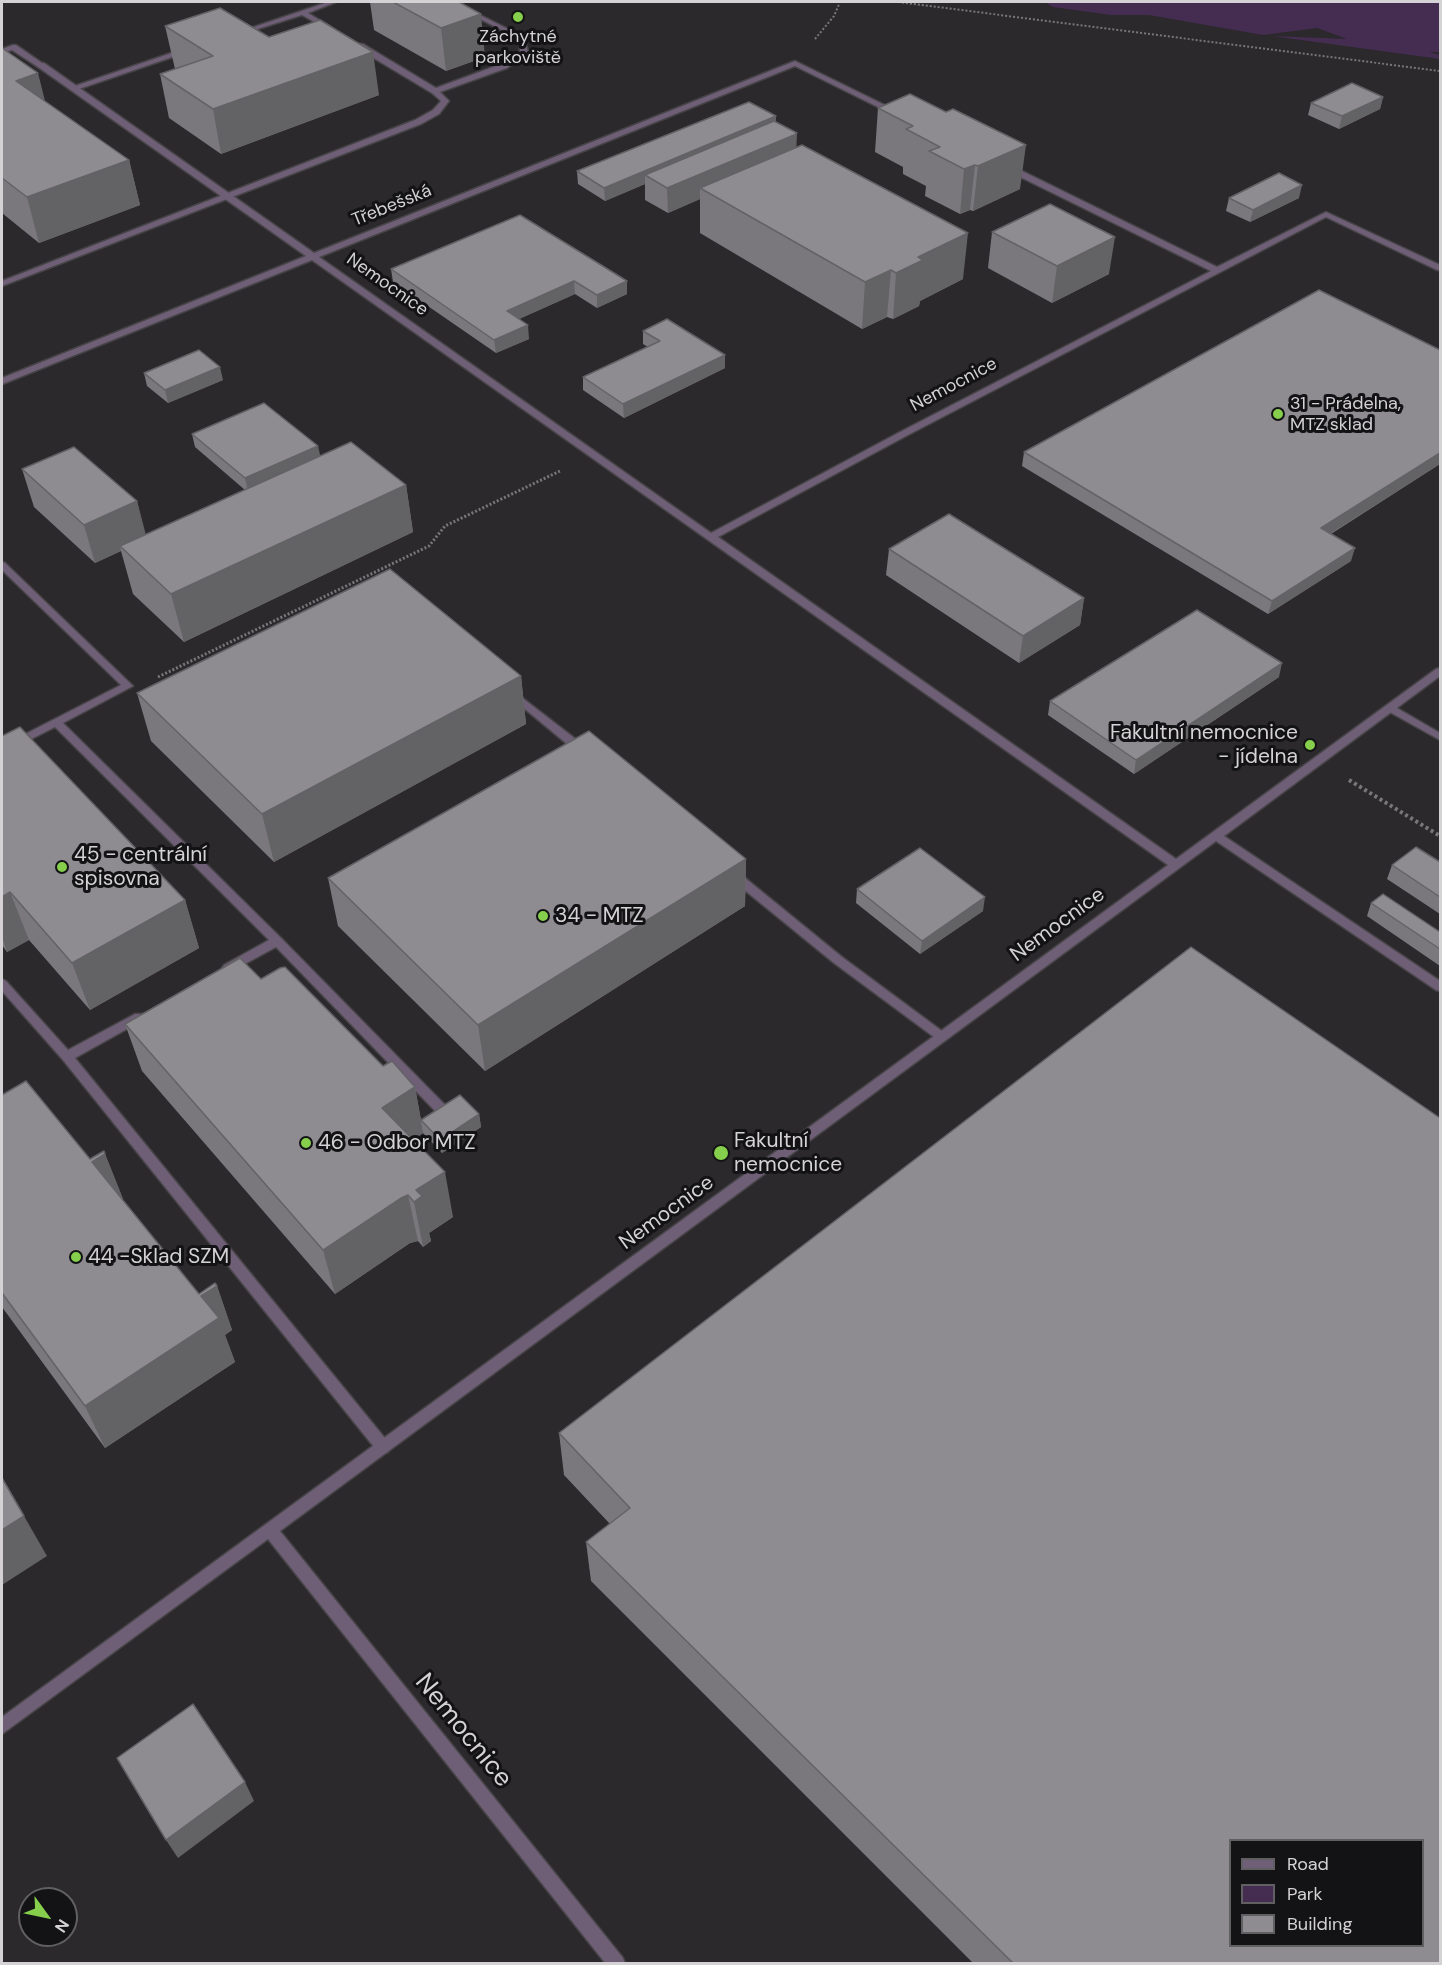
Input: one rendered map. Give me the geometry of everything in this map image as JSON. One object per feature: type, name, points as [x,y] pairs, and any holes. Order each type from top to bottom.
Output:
[{"type":"street","points":[[226,37],[333,2]]},
{"type":"street","points":[[435,91],[504,66],[524,52],[522,38],[450,2]]},
{"type":"street","points":[[302,12],[333,30]]},
{"type":"street","points":[[2,284],[418,123],[436,112],[445,101],[435,91],[353,42]]},
{"type":"street","name":"Nemocnice","points":[[2,51],[13,47],[41,65],[1176,865]]},
{"type":"street","points":[[74,88],[193,48]]},
{"type":"street","points":[[795,63],[907,118]]},
{"type":"street","name":"Třebešská","points":[[2,381],[795,63]]},
{"type":"street","points":[[1002,165],[1216,270]]},
{"type":"street","name":"Nemocnice","points":[[711,537],[1326,214],[1440,268]]},
{"type":"street","points":[[2,565],[128,686],[2,750]]},
{"type":"street","name":"Nemocnice","points":[[2,1726],[1440,671]]},
{"type":"street","points":[[504,686],[588,755]]},
{"type":"street","points":[[1390,708],[1440,736]]},
{"type":"street","points":[[57,723],[277,941],[444,1112]]},
{"type":"street","points":[[1216,836],[1440,987]]},
{"type":"street","points":[[727,869],[838,960],[942,1037]]},
{"type":"street","points":[[214,976],[277,941]]},
{"type":"street","points":[[2,984],[67,1056],[383,1446]]},
{"type":"street","points":[[67,1056],[151,1010]]},
{"type":"street","name":"Nemocnice","points":[[270,1530],[617,1964]]},
{"type":"path","points":[[795,63],[834,16],[840,2]]},
{"type":"path","points":[[898,2],[1440,71]]},
{"type":"path","points":[[128,686],[163,676],[418,552],[429,546],[445,526],[594,455]]},
{"type":"path","points":[[1318,761],[1440,836]]},
{"type":"green space","points":[[1045,2],[1440,2],[1440,52],[1429,52],[1440,55],[1440,59],[1272,36],[1347,39],[1317,28],[1263,35],[1149,15],[1111,15],[1053,7]]},
{"type":"building","points":[[393,2],[459,2],[481,14],[441,28]]},
{"type":"building","points":[[220,8],[269,37],[320,20],[373,52],[213,109],[160,74],[213,56],[165,26]]},
{"type":"building","points":[[2,48],[38,73],[16,81],[129,160],[27,197],[2,178]]},
{"type":"building","points":[[1352,83],[1383,97],[1342,116],[1311,103]]},
{"type":"building","points":[[910,94],[946,112],[953,109],[1026,145],[978,166],[964,169],[929,151],[940,147],[906,129],[913,126],[878,108]]},
{"type":"building","points":[[749,102],[776,116],[604,188],[577,171]]},
{"type":"building","points":[[774,121],[797,133],[667,188],[645,175]]},
{"type":"building","points":[[802,145],[968,233],[918,257],[923,260],[896,273],[891,270],[865,282],[700,188]]},
{"type":"building","points":[[1279,173],[1302,185],[1253,210],[1229,198]]},
{"type":"building","points":[[1050,204],[1115,237],[1057,266],[992,232]]},
{"type":"building","points":[[520,215],[627,281],[597,295],[574,281],[507,311],[528,325],[494,340],[391,269]]},
{"type":"building","name":"31 - Prádelna, MTZ sklad","points":[[1319,290],[1440,350],[1440,453],[1321,528],[1355,548],[1272,601],[1024,452]]},
{"type":"building","points":[[667,319],[725,355],[623,404],[583,377],[660,341],[643,331]]},
{"type":"building","points":[[199,350],[220,367],[165,390],[144,373]]},
{"type":"building","points":[[264,403],[318,446],[245,478],[192,434]]},
{"type":"building","points":[[351,442],[406,485],[171,594],[120,546]]},
{"type":"building","points":[[74,447],[137,501],[84,525],[22,469]]},
{"type":"building","points":[[949,514],[1084,598],[1023,636],[889,549]]},
{"type":"building","points":[[390,569],[521,676],[262,814],[137,693]]},
{"type":"building","points":[[1197,610],[1282,663],[1136,760],[1050,701]]},
{"type":"building","name":"45 - centrální spisovna","points":[[20,727],[185,900],[72,963],[10,892],[2,897],[2,736]]},
{"type":"building","name":"34 - MTZ","points":[[589,731],[746,859],[478,1025],[328,878]]},
{"type":"building","points":[[1416,847],[1440,862],[1440,897],[1392,865]]},
{"type":"building","points":[[920,848],[985,897],[922,941],[857,889]]},
{"type":"building","points":[[1383,894],[1440,932],[1440,949],[1371,903]]},
{"type":"building","points":[[1191,947],[1440,1118],[1440,1964],[1014,1964],[586,1542],[630,1508],[559,1433]]},
{"type":"building","name":"46 - Odbor MTZ","points":[[240,958],[261,979],[285,967],[383,1066],[392,1061],[415,1087],[382,1108],[445,1172],[416,1190],[422,1196],[414,1202],[408,1195],[401,1198],[323,1250],[125,1024]]},
{"type":"building","name":"44 -Sklad SZM","points":[[26,1081],[90,1159],[104,1151],[105,1154],[92,1162],[199,1294],[215,1283],[217,1286],[201,1296],[219,1318],[85,1406],[2,1293],[2,1095]]},
{"type":"building","points":[[460,1095],[479,1114],[440,1140],[421,1120]]},
{"type":"building","points":[[2,1478],[24,1516],[2,1530]]},
{"type":"building","points":[[193,1704],[245,1782],[166,1840],[117,1758]]},
{"type":"place","name":"Záchytné parkoviště","points":[[518,17]]},
{"type":"place","name":"31 - Prádelna, MTZ sklad","points":[[1278,414]]},
{"type":"place","name":"Fakultní nemocnice - jídelna","points":[[1310,745]]},
{"type":"place","name":"45 - centrální spisovna","points":[[62,867]]},
{"type":"place","name":"34 - MTZ","points":[[543,916]]},
{"type":"place","name":"46 - Odbor MTZ","points":[[306,1143]]},
{"type":"place","name":"Fakultní nemocnice","points":[[721,1153]]},
{"type":"place","name":"44 -Sklad SZM","points":[[76,1257]]}]
